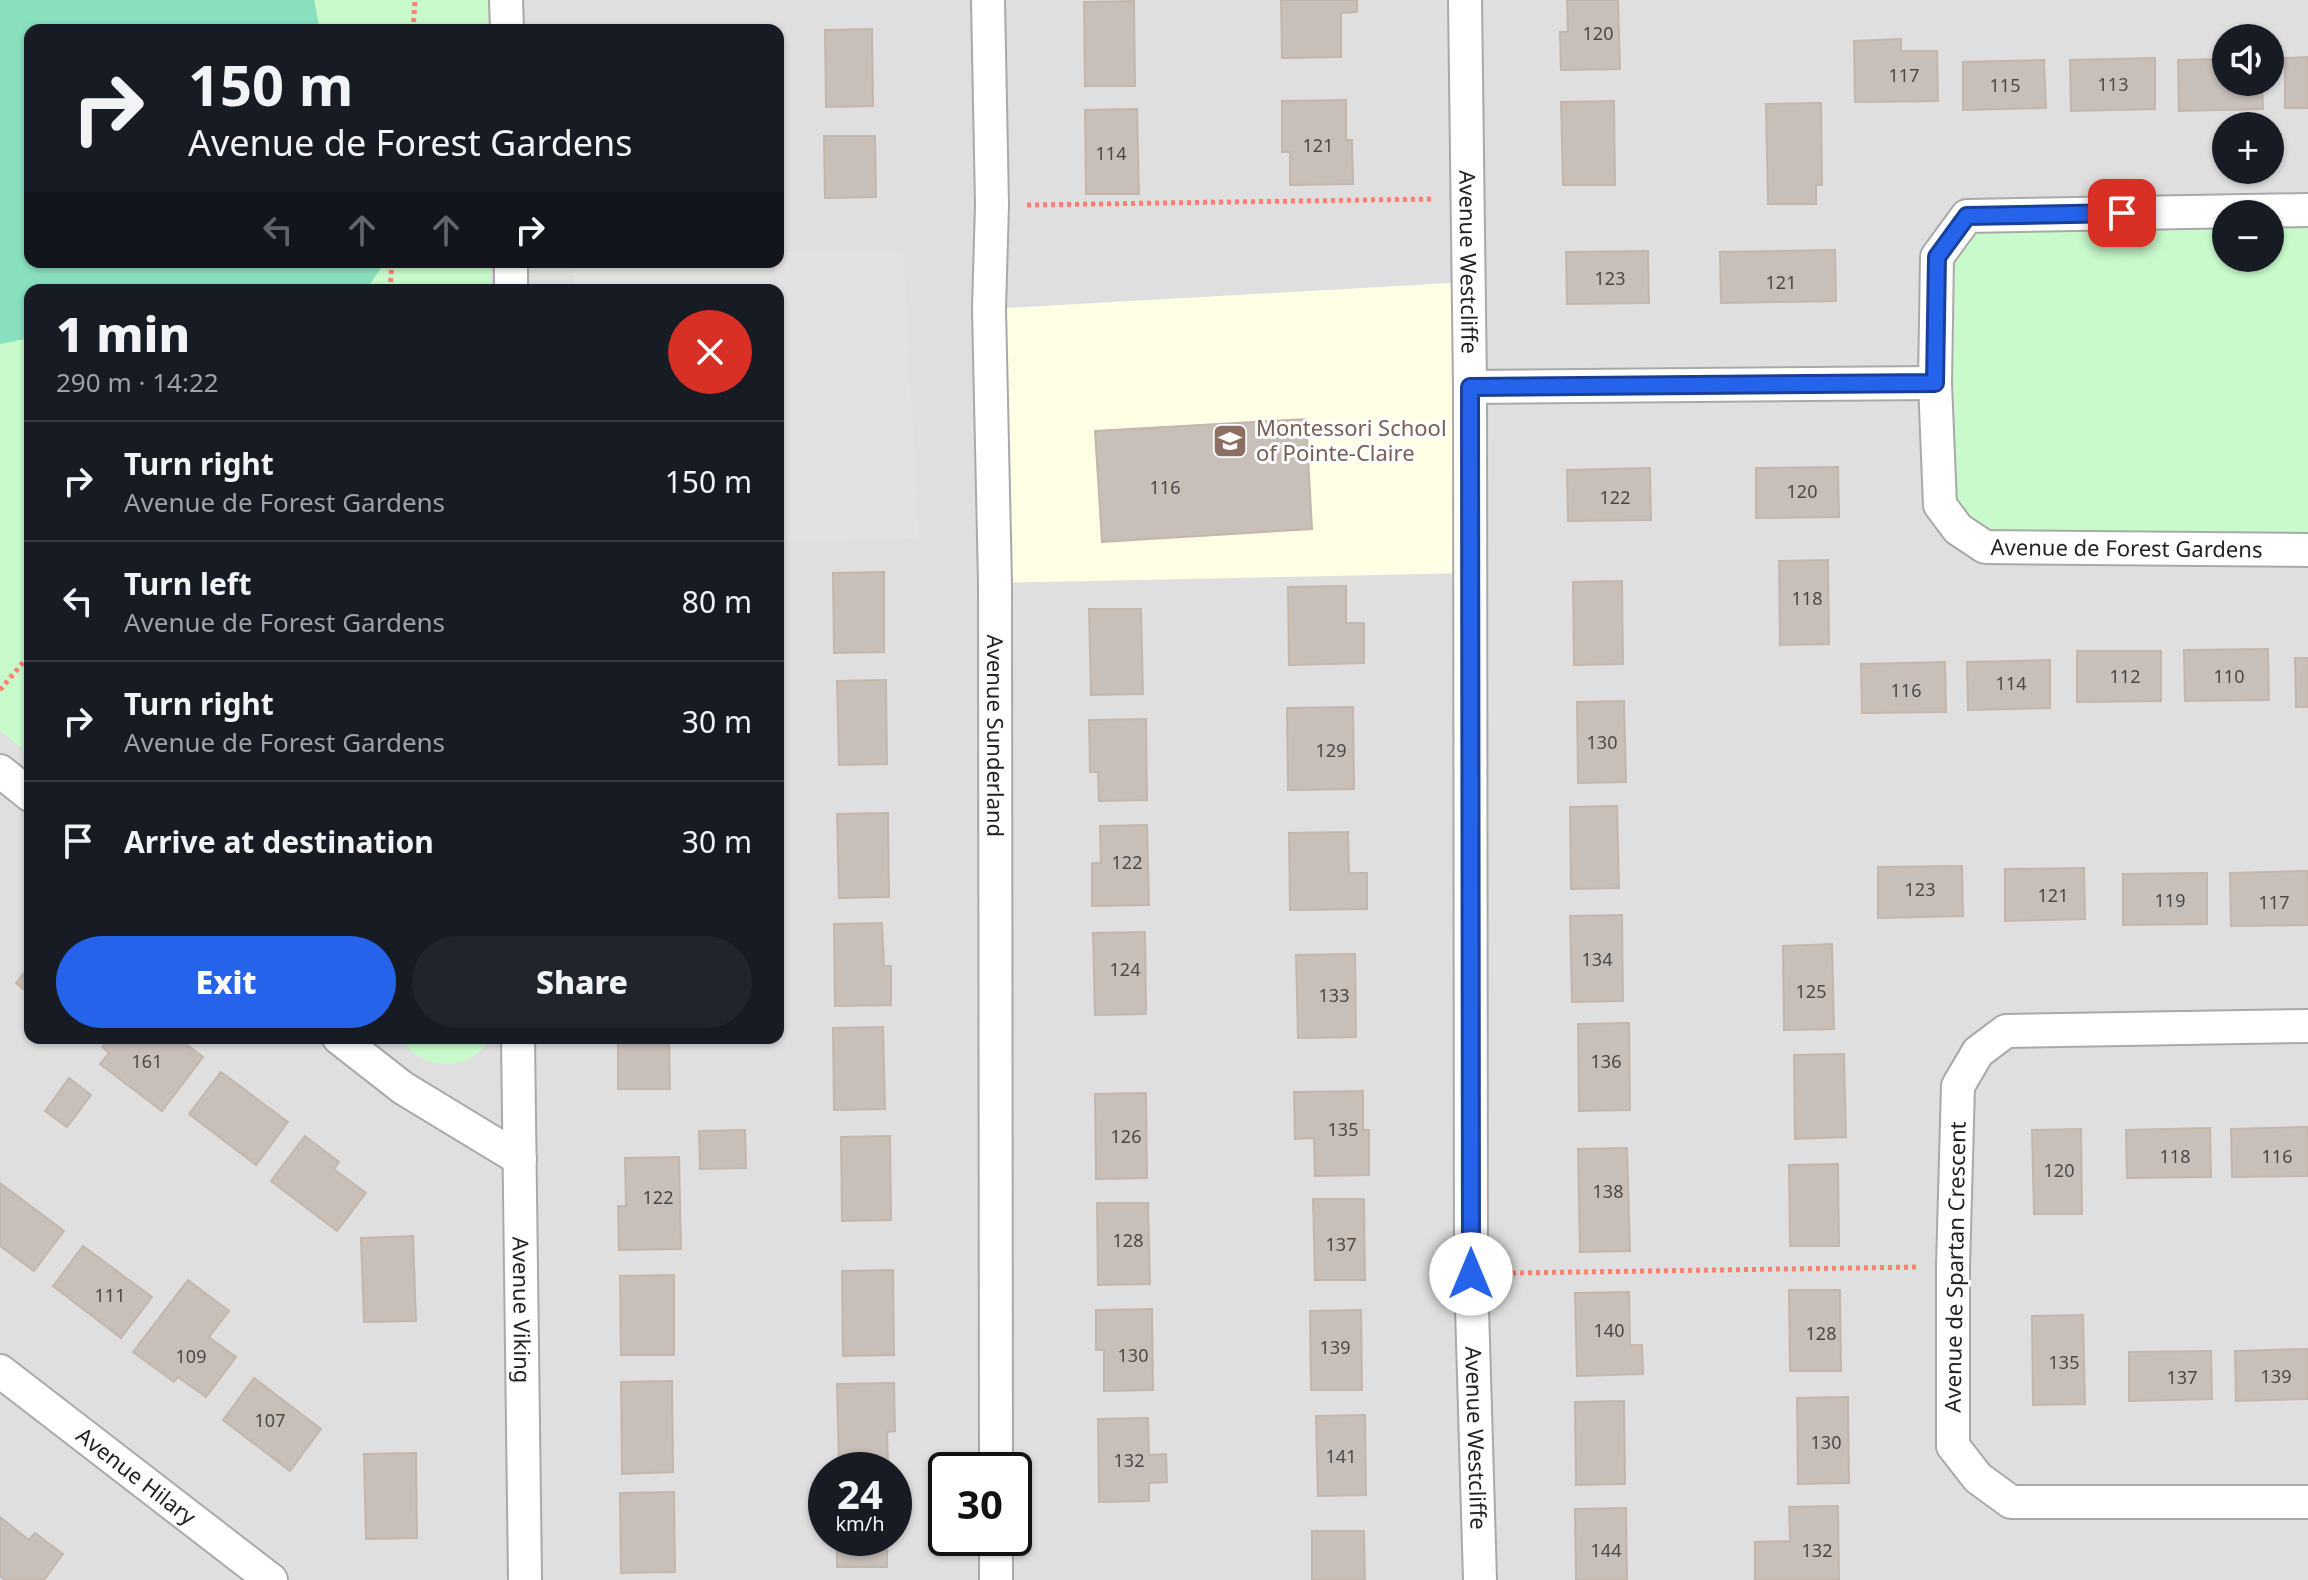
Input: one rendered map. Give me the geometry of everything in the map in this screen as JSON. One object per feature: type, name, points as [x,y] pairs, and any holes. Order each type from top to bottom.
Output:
[{"type":"street","points":[[506,0],[507,24]]},
{"type":"street","name":"Avenue Sunderland","points":[[988,0],[992,205],[989,309],[995,583],[996,1452]]},
{"type":"street","name":"Avenue Westcliffe","points":[[1465,0],[1470,387],[1471,1274],[1480,1580]]},
{"type":"street","name":"Avenue de Forest Gardens","points":[[2308,210],[1967,216],[1937,257],[1935,383],[1940,505],[1958,529],[1985,547],[2308,550]]},
{"type":"street","points":[[1470,387],[1935,383]]},
{"type":"street","points":[[0,771],[24,790]]},
{"type":"street","name":"Avenue de Spartan Crescent","points":[[2308,1026],[2006,1031],[1978,1052],[1958,1086],[1953,1266],[1953,1446],[1978,1478],[2011,1502],[2308,1502]]},
{"type":"street","points":[[347,1044],[403,1088],[520,1159]]},
{"type":"street","name":"Avenue Viking","points":[[518,1044],[525,1580]]},
{"type":"street","name":"Avenue Hilary","points":[[0,1371],[271,1580]]},
{"type":"street","points":[[996,1556],[996,1580]]},
{"type":"path","points":[[413,24],[415,0]]},
{"type":"path","points":[[1018,205],[1435,198]]},
{"type":"path","points":[[0,690],[24,661]]},
{"type":"path","points":[[1512,1273],[1953,1266]]},
{"type":"shaded area","points":[[0,0],[2308,0],[2308,1580],[0,1580]]},
{"type":"shaded area","points":[[784,252],[903,252],[919,539],[784,541],[784,284],[574,284],[574,268],[784,268]]},
{"type":"shaded area","name":"Montessori School of Pointe-Claire","points":[[1468,282],[1468,573],[995,583],[989,309]]},
{"type":"green space","points":[[0,0],[488,0],[489,24],[24,24],[24,268],[490,268],[491,284],[24,284],[24,749],[0,731]]},
{"type":"green space","points":[[0,0],[314,0],[319,24],[24,24],[24,268],[381,268],[370,284],[24,284],[24,339],[0,344]]},
{"type":"green space","points":[[2284,210],[2308,210],[2308,550],[1985,547],[1940,505],[1937,257],[1967,216],[2212,212],[2212,272],[2284,272]]},
{"type":"green space","points":[[403,1044],[486,1044],[470,1058],[451,1064],[432,1062]]},
{"type":"building","points":[[1281,0],[1357,0],[1357,12],[1341,13],[1341,57],[1282,58]]},
{"type":"building","points":[[1567,0],[1618,0],[1620,69],[1561,70],[1560,32],[1568,32]]},
{"type":"building","points":[[1134,1],[1135,86],[1085,86],[1084,2]]},
{"type":"building","points":[[872,29],[873,106],[826,107],[825,30]]},
{"type":"building","points":[[1901,39],[1901,51],[1937,51],[1938,101],[1855,102],[1854,41]]},
{"type":"building","points":[[2308,57],[2308,108],[2285,108],[2285,58]]},
{"type":"building","points":[[2155,58],[2155,109],[2071,111],[2070,60]]},
{"type":"building","points":[[2212,59],[2212,96],[2263,96],[2263,109],[2179,111],[2178,60]]},
{"type":"building","points":[[2044,60],[2046,108],[1963,110],[1963,62]]},
{"type":"building","points":[[1346,100],[1346,140],[1352,140],[1353,184],[1290,185],[1290,152],[1282,152],[1282,101]]},
{"type":"building","points":[[1614,101],[1615,185],[1563,185],[1561,102]]},
{"type":"building","points":[[1821,103],[1822,185],[1816,185],[1816,204],[1768,204],[1766,104]]},
{"type":"building","points":[[1137,109],[1139,194],[1086,194],[1085,110]]},
{"type":"building","points":[[824,136],[875,136],[876,197],[825,198]]},
{"type":"building","points":[[1835,250],[1836,301],[1721,303],[1720,252]]},
{"type":"building","points":[[1648,251],[1649,303],[1567,304],[1566,252]]},
{"type":"building","points":[[1306,419],[1312,529],[1102,542],[1095,431]]},
{"type":"building","points":[[1838,467],[1839,517],[1756,518],[1756,468]]},
{"type":"building","points":[[1650,468],[1651,520],[1568,521],[1567,470]]},
{"type":"building","points":[[1828,560],[1829,644],[1780,645],[1779,561]]},
{"type":"building","points":[[884,572],[884,652],[834,653],[833,573]]},
{"type":"building","points":[[1622,581],[1623,664],[1574,665],[1573,582]]},
{"type":"building","points":[[1346,586],[1346,623],[1364,623],[1364,663],[1289,665],[1288,587]]},
{"type":"building","points":[[1089,609],[1141,609],[1143,694],[1091,695]]},
{"type":"building","points":[[2268,649],[2269,700],[2185,701],[2184,650]]},
{"type":"building","points":[[2077,651],[2161,651],[2161,701],[2077,702]]},
{"type":"building","points":[[2295,658],[2308,658],[2308,707],[2296,707]]},
{"type":"building","points":[[2050,660],[2050,708],[1968,710],[1967,662]]},
{"type":"building","points":[[1945,662],[1946,712],[1862,713],[1861,664]]},
{"type":"building","points":[[886,680],[887,764],[839,765],[837,681]]},
{"type":"building","points":[[1624,701],[1626,782],[1578,783],[1577,702]]},
{"type":"building","points":[[1353,707],[1354,789],[1288,790],[1287,708]]},
{"type":"building","points":[[1146,719],[1147,800],[1099,801],[1098,772],[1090,772],[1089,720]]},
{"type":"building","points":[[1617,806],[1619,888],[1571,889],[1570,807]]},
{"type":"building","points":[[888,813],[889,897],[839,898],[837,814]]},
{"type":"building","points":[[1147,825],[1149,905],[1092,906],[1092,863],[1101,863],[1100,826]]},
{"type":"building","points":[[1348,832],[1349,873],[1367,873],[1367,909],[1290,910],[1289,833]]},
{"type":"building","points":[[1962,866],[1963,916],[1878,918],[1878,867]]},
{"type":"building","points":[[2084,868],[2085,919],[2005,921],[2005,869]]},
{"type":"building","points":[[2308,871],[2308,925],[2231,926],[2230,873]]},
{"type":"building","points":[[2207,873],[2207,924],[2123,925],[2123,874]]},
{"type":"building","points":[[1622,915],[1623,1001],[1572,1002],[1570,916]]},
{"type":"building","points":[[882,923],[884,966],[891,966],[891,1005],[835,1006],[834,924]]},
{"type":"building","points":[[1145,932],[1146,1014],[1095,1015],[1093,933]]},
{"type":"building","points":[[1832,944],[1834,1029],[1784,1030],[1783,946]]},
{"type":"building","points":[[1355,954],[1356,1037],[1298,1038],[1296,955]]},
{"type":"building","points":[[24,973],[24,989],[16,983]]},
{"type":"building","points":[[1629,1023],[1630,1110],[1579,1111],[1578,1024]]},
{"type":"building","points":[[883,1027],[885,1109],[834,1110],[833,1028]]},
{"type":"building","points":[[104,1044],[186,1044],[203,1057],[162,1111],[100,1064],[109,1053],[102,1047]]},
{"type":"building","points":[[618,1044],[669,1044],[670,1089],[618,1089]]},
{"type":"building","points":[[1844,1054],[1846,1137],[1795,1139],[1794,1055]]},
{"type":"building","points":[[221,1072],[288,1122],[256,1165],[189,1114]]},
{"type":"building","points":[[69,1078],[91,1095],[67,1127],[45,1111]]},
{"type":"building","points":[[1363,1091],[1363,1130],[1369,1130],[1369,1175],[1315,1176],[1314,1138],[1295,1139],[1294,1092]]},
{"type":"building","points":[[1146,1093],[1147,1178],[1096,1179],[1095,1094]]},
{"type":"building","points":[[2308,1127],[2308,1176],[2232,1177],[2231,1129]]},
{"type":"building","points":[[2210,1128],[2211,1177],[2127,1178],[2126,1130]]},
{"type":"building","points":[[2081,1129],[2082,1214],[2034,1214],[2032,1130]]},
{"type":"building","points":[[745,1130],[746,1168],[700,1169],[699,1131]]},
{"type":"building","points":[[305,1136],[339,1162],[334,1169],[366,1193],[337,1231],[271,1181]]},
{"type":"building","points":[[890,1136],[891,1220],[842,1221],[841,1137]]},
{"type":"building","points":[[1627,1148],[1630,1251],[1580,1252],[1578,1149]]},
{"type":"building","points":[[679,1157],[681,1249],[619,1250],[618,1206],[626,1206],[625,1158]]},
{"type":"building","points":[[1838,1164],[1839,1246],[1790,1246],[1789,1165]]},
{"type":"building","points":[[0,1183],[64,1231],[34,1271],[0,1246]]},
{"type":"building","points":[[1313,1199],[1364,1199],[1365,1280],[1315,1280]]},
{"type":"building","points":[[1097,1203],[1148,1203],[1150,1284],[1098,1285]]},
{"type":"building","points":[[413,1236],[416,1321],[364,1322],[361,1238]]},
{"type":"building","points":[[83,1246],[152,1297],[121,1338],[53,1286]]},
{"type":"building","points":[[893,1270],[894,1355],[843,1356],[842,1271]]},
{"type":"building","points":[[674,1275],[674,1355],[621,1355],[620,1276]]},
{"type":"building","points":[[188,1280],[229,1311],[209,1337],[236,1357],[206,1397],[178,1377],[174,1382],[133,1352]]},
{"type":"building","points":[[1789,1290],[1840,1290],[1841,1371],[1790,1371]]},
{"type":"building","points":[[1629,1292],[1630,1345],[1642,1345],[1643,1374],[1577,1376],[1575,1293]]},
{"type":"building","points":[[1152,1309],[1153,1390],[1104,1391],[1104,1350],[1096,1350],[1096,1310]]},
{"type":"building","points":[[1361,1310],[1362,1390],[1311,1390],[1310,1311]]},
{"type":"building","points":[[2083,1315],[2085,1404],[2033,1405],[2032,1316]]},
{"type":"building","points":[[2308,1349],[2308,1399],[2236,1401],[2235,1351]]},
{"type":"building","points":[[2211,1351],[2212,1399],[2129,1401],[2129,1352]]},
{"type":"building","points":[[254,1378],[321,1429],[290,1471],[223,1420]]},
{"type":"building","points":[[672,1381],[673,1472],[622,1474],[621,1382]]},
{"type":"building","points":[[894,1383],[895,1431],[887,1432],[888,1452],[839,1452],[837,1384]]},
{"type":"building","points":[[1848,1397],[1849,1483],[1798,1484],[1797,1398]]},
{"type":"building","points":[[1624,1401],[1625,1484],[1576,1485],[1575,1402]]},
{"type":"building","points":[[1365,1415],[1366,1495],[1318,1496],[1316,1416]]},
{"type":"building","points":[[1148,1418],[1149,1455],[1166,1454],[1167,1482],[1149,1483],[1149,1501],[1099,1502],[1098,1419]]},
{"type":"building","points":[[416,1453],[417,1538],[366,1539],[364,1454]]},
{"type":"building","points":[[674,1492],[675,1572],[621,1573],[620,1493]]},
{"type":"building","points":[[1838,1506],[1839,1580],[1755,1580],[1755,1542],[1790,1541],[1789,1507]]},
{"type":"building","points":[[1626,1508],[1627,1580],[1576,1580],[1575,1509]]},
{"type":"building","points":[[0,1517],[29,1540],[35,1533],[63,1554],[44,1580],[5,1580],[0,1576]]},
{"type":"building","points":[[1312,1531],[1364,1531],[1365,1580],[1312,1580]]},
{"type":"building","points":[[837,1556],[887,1556],[887,1567],[837,1567]]},
{"type":"place","name":"Montessori School of Pointe-Claire","points":[[1230,441]]},
{"type":"route","points":[[1471,1274],[1470,387],[1935,383],[1937,257],[1967,216],[2122,213]]}]
